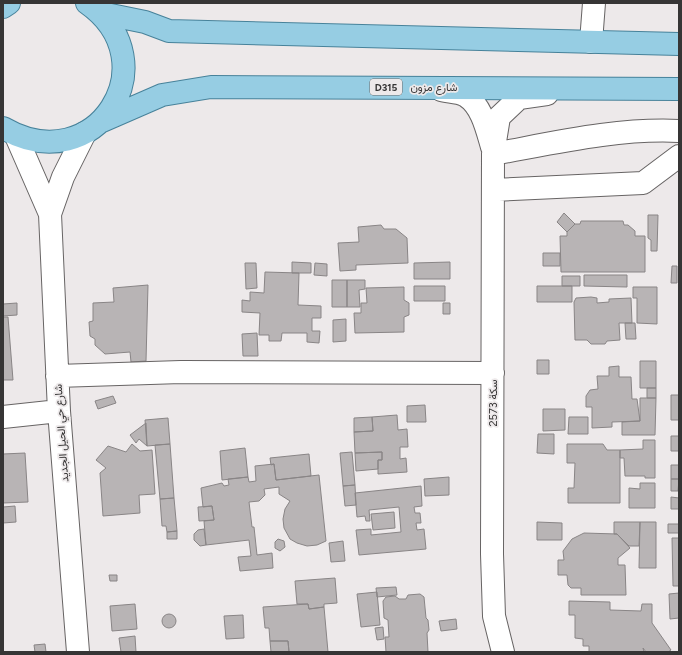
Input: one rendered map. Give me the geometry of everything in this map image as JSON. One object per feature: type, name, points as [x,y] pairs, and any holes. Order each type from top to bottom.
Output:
[{"type":"main road","points":[[3,7],[9,3]]},
{"type":"main road","points":[[94,8],[145,22],[169,31],[679,44]]},
{"type":"main road","points":[[92,128],[115,103],[123,80],[123,56],[116,33],[94,8]]},
{"type":"main road","name":"شارع مزون","points":[[92,128],[162,95],[211,87],[679,89]]},
{"type":"main road","name":"D315","points":[[10,132],[39,142],[62,141],[92,128]]},
{"type":"street","points":[[591,42],[594,3]]},
{"type":"street","points":[[422,87],[466,96],[477,108],[487,128],[493,154]]},
{"type":"street","points":[[493,154],[499,117],[519,98],[586,88]]},
{"type":"street","name":"شارع حي الحيل الجديد","points":[[78,652],[59,412],[50,214],[63,178],[92,128]]},
{"type":"street","points":[[493,154],[599,135],[679,131]]},
{"type":"street","name":"شارع حي الحيل الجديد","points":[[10,132],[50,214]]},
{"type":"street","name":"سكة 2573","points":[[493,154],[492,554],[494,616],[503,652]]},
{"type":"street","points":[[493,190],[643,183],[679,156]]},
{"type":"street","points":[[57,376],[181,372],[493,373]]},
{"type":"street","points":[[3,417],[59,412]]},
{"type":"building","points":[[564,213],[575,224],[567,232],[557,222]]},
{"type":"building","points":[[648,215],[658,215],[657,251],[651,251],[651,240],[648,238]]},
{"type":"building","points":[[581,221],[623,221],[624,225],[628,225],[635,231],[635,236],[645,236],[645,272],[561,272],[560,236],[567,236],[567,232],[575,224],[580,224]]},
{"type":"building","points":[[381,225],[384,229],[396,229],[407,238],[408,263],[356,265],[356,270],[340,271],[338,243],[359,242],[358,227]]},
{"type":"building","points":[[543,253],[560,253],[560,266],[543,266]]},
{"type":"building","points":[[292,262],[311,263],[311,273],[292,273]]},
{"type":"building","points":[[450,262],[450,279],[414,279],[414,263]]},
{"type":"building","points":[[245,263],[256,263],[257,288],[246,289]]},
{"type":"building","points":[[315,263],[327,264],[327,276],[314,275]]},
{"type":"building","points":[[672,266],[677,266],[677,283],[671,283]]},
{"type":"building","points":[[265,272],[299,273],[298,305],[321,306],[321,318],[312,318],[312,331],[320,331],[319,343],[307,342],[307,333],[282,333],[281,341],[269,341],[269,335],[259,335],[260,313],[242,312],[242,300],[250,301],[250,292],[264,293]]},
{"type":"building","points":[[584,275],[627,275],[627,287],[584,286]]},
{"type":"building","points":[[562,276],[580,276],[580,286],[562,286]]},
{"type":"building","points":[[332,280],[347,280],[347,307],[332,307]]},
{"type":"building","points":[[347,280],[365,280],[365,289],[359,290],[360,307],[347,307]]},
{"type":"building","points":[[148,285],[146,361],[131,362],[130,352],[105,354],[95,345],[95,339],[90,336],[89,322],[93,321],[93,303],[114,302],[113,288]]},
{"type":"building","points":[[414,286],[445,286],[445,301],[414,301]]},
{"type":"building","points":[[537,286],[572,286],[572,302],[537,302]]},
{"type":"building","points":[[404,287],[404,300],[409,303],[409,315],[404,317],[404,332],[355,333],[354,313],[361,313],[361,303],[367,303],[366,288]]},
{"type":"building","points":[[633,287],[657,287],[657,324],[637,323],[637,298],[633,298]]},
{"type":"building","points":[[576,298],[597,298],[597,303],[609,302],[609,299],[631,298],[632,323],[619,323],[620,340],[607,341],[605,344],[591,344],[587,340],[575,340],[574,302]]},
{"type":"building","points":[[17,303],[17,315],[3,316],[3,304]]},
{"type":"building","points":[[443,303],[450,303],[450,314],[443,314]]},
{"type":"building","points":[[3,317],[8,317],[13,380],[3,380]]},
{"type":"building","points":[[346,319],[346,341],[333,342],[333,320]]},
{"type":"building","points":[[625,323],[635,323],[636,339],[626,339]]},
{"type":"building","points":[[257,333],[258,356],[243,356],[242,334]]},
{"type":"building","points":[[537,360],[549,360],[549,374],[537,374]]},
{"type":"building","points":[[640,361],[656,361],[656,388],[640,388]]},
{"type":"building","points":[[619,366],[619,377],[631,377],[632,399],[637,399],[640,421],[612,422],[612,427],[592,428],[592,407],[586,407],[586,396],[590,390],[598,389],[597,376],[609,376],[609,367]]},
{"type":"building","points":[[647,388],[656,388],[656,398],[647,398]]},
{"type":"building","points":[[671,395],[679,395],[679,420],[671,420]]},
{"type":"building","points":[[113,396],[116,403],[98,409],[95,401]]},
{"type":"building","points":[[640,398],[656,398],[655,435],[622,435],[622,422],[640,421]]},
{"type":"building","points":[[425,405],[426,422],[407,422],[407,406]]},
{"type":"building","points":[[543,409],[565,409],[565,430],[543,431]]},
{"type":"building","points":[[397,415],[398,430],[407,429],[408,447],[400,447],[400,459],[406,458],[407,472],[378,474],[378,460],[382,460],[382,452],[355,453],[354,432],[373,431],[372,417]]},
{"type":"building","points":[[372,417],[373,431],[354,432],[354,418]]},
{"type":"building","points":[[569,417],[588,417],[588,434],[568,434]]},
{"type":"building","points":[[168,418],[170,444],[147,446],[145,420]]},
{"type":"building","points":[[146,423],[147,446],[139,439],[136,443],[130,435]]},
{"type":"building","points":[[538,434],[554,434],[554,454],[537,453]]},
{"type":"building","points":[[671,436],[679,436],[679,451],[671,451]]},
{"type":"building","points":[[643,440],[655,440],[655,478],[645,478],[645,476],[625,476],[624,458],[620,458],[620,450],[643,449]]},
{"type":"building","points":[[132,444],[140,451],[152,450],[155,494],[139,495],[140,513],[103,516],[100,473],[106,468],[96,460],[108,446],[126,452]]},
{"type":"building","points":[[170,444],[174,498],[160,499],[155,445]]},
{"type":"building","points":[[567,444],[603,444],[607,450],[620,450],[620,503],[568,503],[568,488],[574,488],[575,463],[567,463]]},
{"type":"building","points":[[245,448],[248,477],[222,480],[220,451]]},
{"type":"building","points":[[352,452],[355,485],[343,486],[340,453]]},
{"type":"building","points":[[382,452],[382,460],[378,460],[378,469],[356,471],[355,453]]},
{"type":"building","points":[[25,453],[28,502],[3,503],[3,454]]},
{"type":"building","points":[[309,454],[311,476],[276,480],[274,464],[271,465],[270,458]]},
{"type":"building","points":[[274,464],[276,480],[319,475],[326,541],[317,545],[307,546],[290,539],[284,528],[283,519],[285,509],[290,501],[279,494],[279,487],[264,489],[265,495],[259,501],[249,502],[252,527],[254,527],[257,555],[272,553],[273,568],[240,571],[238,557],[251,556],[249,540],[206,545],[204,521],[214,520],[212,506],[203,507],[201,488],[222,483],[224,486],[229,485],[228,479],[248,477],[249,482],[256,481],[255,466]]},
{"type":"building","points":[[671,465],[679,465],[679,479],[671,479]]},
{"type":"building","points":[[449,477],[449,495],[425,496],[424,479]]},
{"type":"building","points":[[671,479],[679,479],[678,491],[671,491]]},
{"type":"building","points":[[640,483],[655,483],[655,508],[629,508],[629,488],[640,489]]},
{"type":"building","points":[[355,485],[356,505],[345,506],[343,486]]},
{"type":"building","points":[[421,486],[422,506],[414,507],[415,513],[420,513],[421,523],[416,523],[417,530],[424,529],[426,549],[359,555],[356,530],[371,529],[371,535],[401,532],[399,507],[369,510],[370,521],[366,521],[365,516],[357,517],[355,493]]},
{"type":"building","points":[[671,497],[679,498],[679,509],[671,509]]},
{"type":"building","points":[[174,498],[177,531],[167,532],[166,526],[162,526],[160,499]]},
{"type":"building","points":[[15,506],[16,522],[3,523],[3,507]]},
{"type":"building","points":[[212,506],[214,520],[199,521],[198,507]]},
{"type":"building","points":[[394,512],[395,528],[373,530],[371,514]]},
{"type":"building","points":[[537,522],[562,523],[562,540],[537,540]]},
{"type":"building","points":[[614,522],[640,522],[639,546],[629,546],[617,534],[614,534]]},
{"type":"building","points":[[640,522],[656,522],[656,568],[639,568]]},
{"type":"building","points":[[668,524],[679,524],[679,533],[668,533]]},
{"type":"building","points":[[204,529],[206,545],[200,546],[194,540],[194,534],[198,530]]},
{"type":"building","points":[[177,531],[177,539],[167,539],[167,532]]},
{"type":"building","points":[[584,533],[617,534],[630,548],[618,558],[618,565],[625,565],[626,595],[581,595],[581,588],[571,588],[568,585],[567,575],[558,575],[558,560],[564,560],[563,551],[572,539]]},
{"type":"building","points":[[672,538],[679,538],[679,586],[673,586]]},
{"type":"building","points":[[278,539],[284,541],[285,547],[280,551],[275,548],[275,542]]},
{"type":"building","points":[[343,541],[345,561],[331,562],[329,543]]},
{"type":"building","points":[[109,575],[117,575],[117,581],[110,581]]},
{"type":"building","points":[[335,578],[337,603],[324,604],[324,607],[309,609],[308,604],[297,604],[295,581]]},
{"type":"building","points":[[396,587],[397,595],[377,597],[376,588]]},
{"type":"building","points":[[377,592],[380,625],[361,627],[357,594]]},
{"type":"building","points":[[679,593],[679,618],[670,619],[669,594]]},
{"type":"building","points":[[420,594],[424,597],[426,618],[428,620],[428,652],[386,652],[385,637],[389,637],[388,620],[384,618],[383,601],[386,597],[395,596],[399,599],[406,599],[408,595]]},
{"type":"building","points":[[569,601],[610,602],[610,610],[641,611],[642,604],[652,604],[652,623],[671,650],[668,652],[646,652],[643,648],[644,652],[589,652],[589,646],[583,646],[583,639],[575,638],[575,615],[569,615]]},
{"type":"building","points":[[135,604],[137,629],[112,631],[110,606]]},
{"type":"building","points":[[308,604],[309,609],[324,607],[328,652],[289,652],[288,641],[270,641],[269,628],[265,628],[263,607]]},
{"type":"building","points":[[166,614],[172,614],[176,618],[176,624],[172,628],[166,628],[162,624],[162,618]]},
{"type":"building","points":[[243,615],[244,638],[226,639],[224,616]]},
{"type":"building","points":[[456,619],[457,629],[441,631],[439,621]]},
{"type":"building","points":[[383,627],[384,639],[377,640],[375,628]]},
{"type":"building","points":[[135,636],[136,652],[121,652],[119,638]]},
{"type":"building","points":[[270,641],[288,641],[289,652],[271,652]]},
{"type":"building","points":[[45,644],[46,652],[35,652],[34,645]]}]
